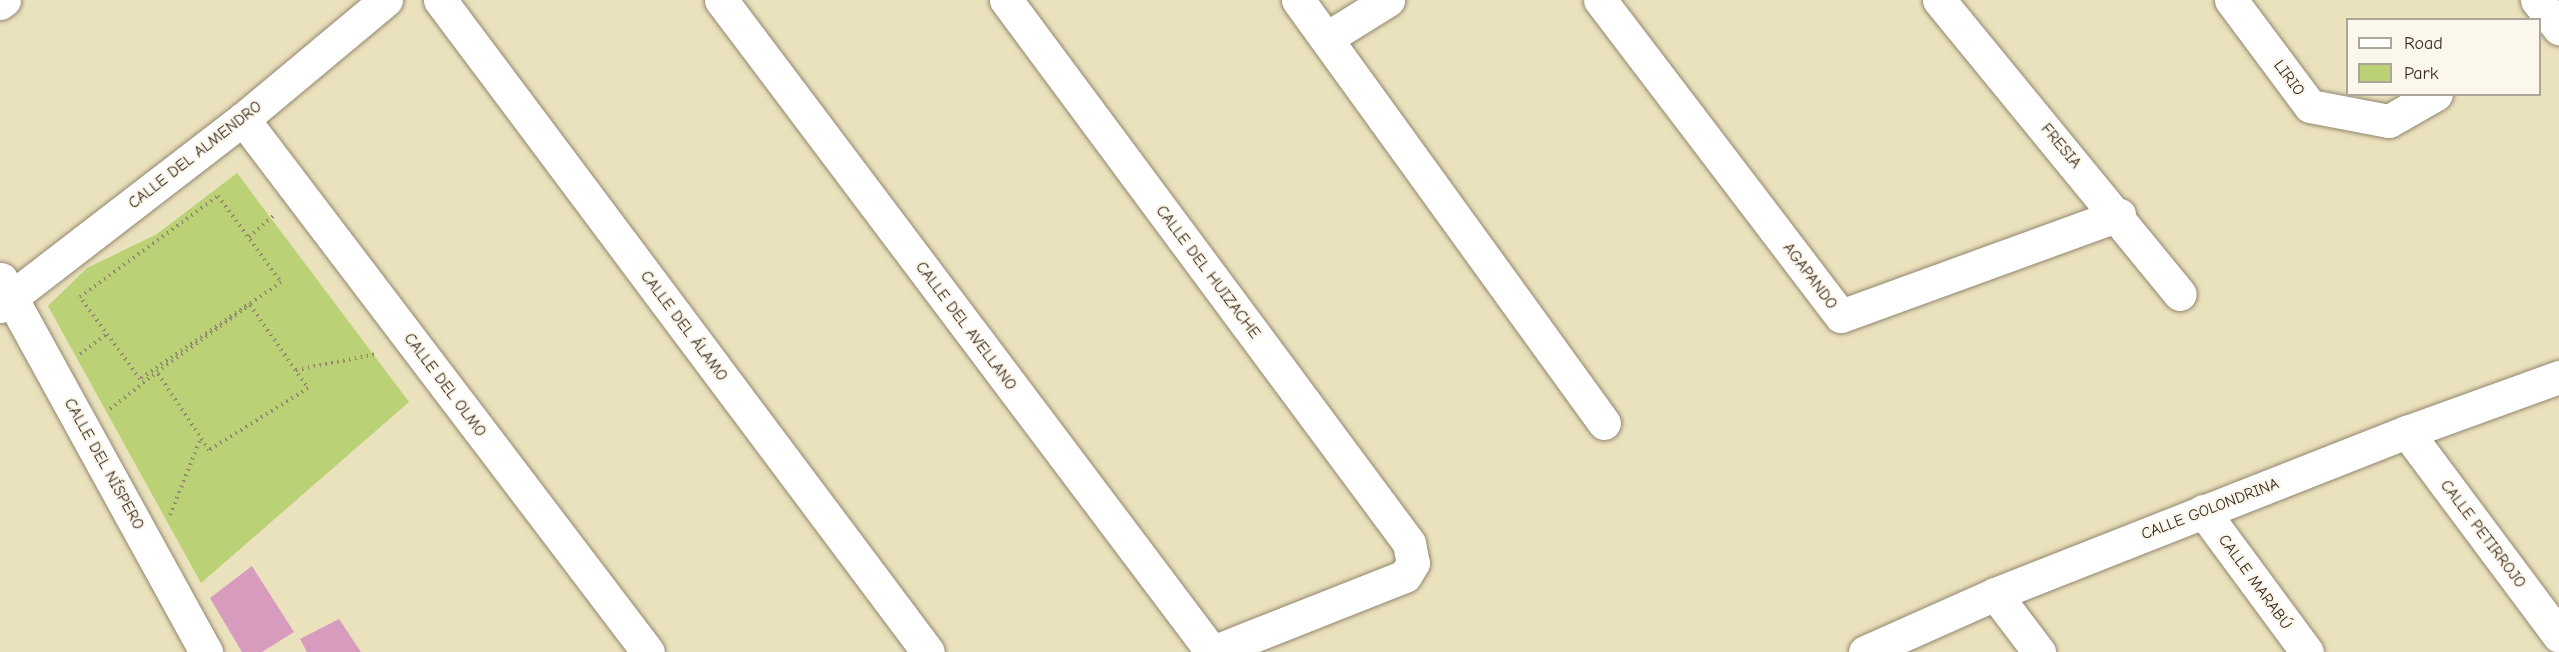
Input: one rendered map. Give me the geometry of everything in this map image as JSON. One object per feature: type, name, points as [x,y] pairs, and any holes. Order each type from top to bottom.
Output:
[{"type":"street","name":"CALLE DEL ALMENDRO","points":[[4,293],[243,118],[386,0]]},
{"type":"street","name":"CALLE DEL ÁLAMO","points":[[440,0],[928,652]]},
{"type":"street","name":"CALLE DEL AVELLANO","points":[[721,0],[1212,652]]},
{"type":"street","name":"CALLE DEL HUIZACHE","points":[[1006,0],[1409,543],[1413,563],[1405,576],[1212,652]]},
{"type":"street","points":[[1298,0],[1604,423]]},
{"type":"street","points":[[1327,38],[1388,0]]},
{"type":"street","name":"AGAPANDO","points":[[1600,0],[1841,316],[2119,215]]},
{"type":"street","name":"FRESIA","points":[[1939,0],[2119,215],[2180,294]]},
{"type":"street","name":"LIRIO","points":[[2231,0],[2310,106],[2389,121],[2433,96]]},
{"type":"street","points":[[2537,0],[2559,27],[2541,36]]},
{"type":"street","name":"CALLE DEL OLMO","points":[[243,118],[648,652]]},
{"type":"street","name":"CALLE DEL NÍSPERO","points":[[4,293],[206,652]]},
{"type":"street","name":"CALLE GOLONDRINA","points":[[1865,652],[1995,594],[2203,511],[2407,432],[2559,377]]},
{"type":"street","name":"CALLE PETIRROJO","points":[[2407,432],[2559,636]]},
{"type":"street","name":"CALLE MARABÚ","points":[[2203,511],[2307,652]]},
{"type":"street","points":[[1995,594],[2039,652]]},
{"type":"path","points":[[218,196],[249,237],[281,282],[140,379],[80,297],[218,196]]},
{"type":"path","points":[[249,237],[278,211]]},
{"type":"path","points":[[100,417],[157,372],[250,305],[308,388],[209,450],[157,372]]},
{"type":"path","points":[[70,361],[107,334]]},
{"type":"path","points":[[295,370],[386,352]]},
{"type":"path","points":[[167,522],[201,438]]},
{"type":"green space","points":[[237,173],[409,402],[201,583],[48,306],[87,268],[157,234]]},
{"type":"building","points":[[252,566],[294,632],[262,652],[242,652],[210,598]]},
{"type":"building","points":[[339,619],[361,652],[307,652],[300,639]]}]
